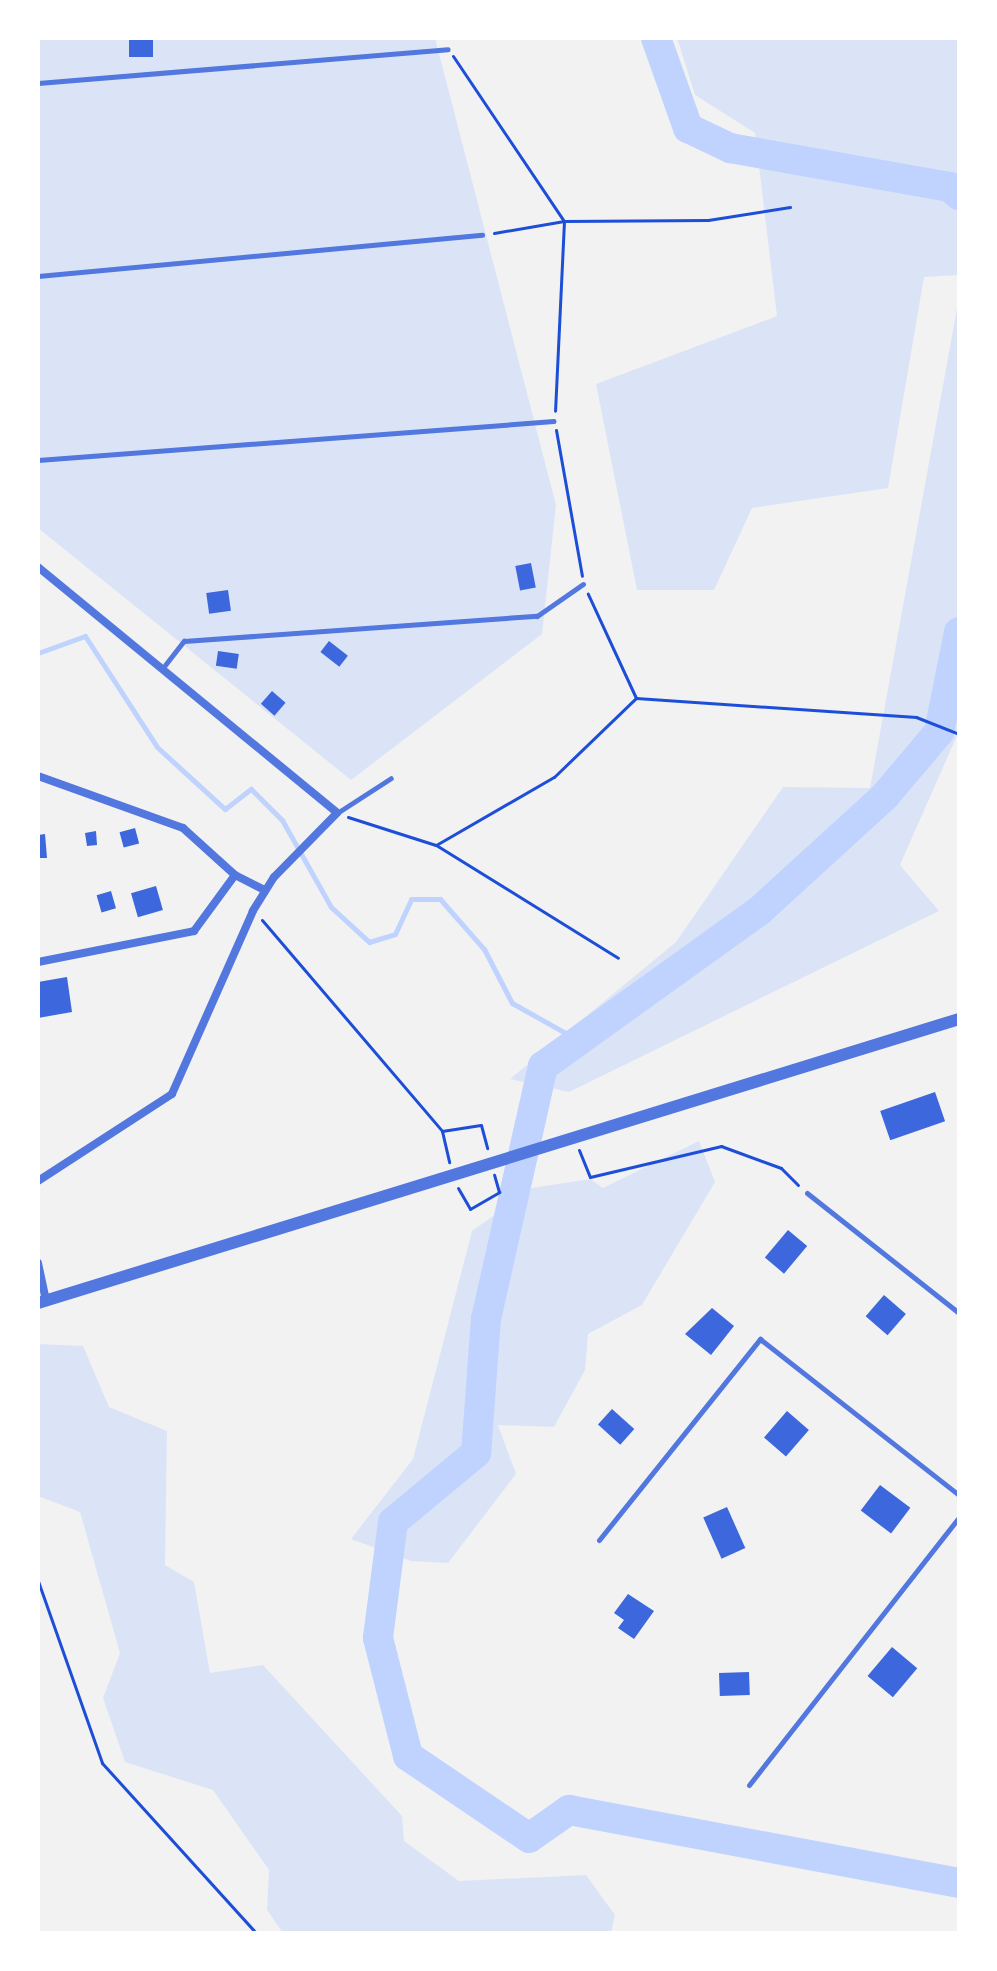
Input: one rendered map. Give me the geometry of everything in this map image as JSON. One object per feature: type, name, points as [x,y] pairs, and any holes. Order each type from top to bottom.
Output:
[{"type":"street","points":[[38,567],[165,665],[337,813],[315,833],[265,890],[172,1094],[38,1181]]},
{"type":"street","points":[[38,776],[183,828],[235,875],[265,890]]},
{"type":"street","points":[[38,962],[194,931],[235,875]]},
{"type":"street","points":[[38,1263],[42,1302],[561,1145],[959,1019]]},
{"type":"lane","points":[[38,83],[448,49]]},
{"type":"lane","points":[[38,276],[482,235]]},
{"type":"lane","points":[[38,460],[554,421]]},
{"type":"lane","points":[[165,665],[184,641],[537,616],[583,584]]},
{"type":"lane","points":[[337,813],[391,778]]},
{"type":"lane","points":[[807,1193],[959,1313]]},
{"type":"lane","points":[[599,1540],[760,1339],[959,1495]]},
{"type":"lane","points":[[749,1785],[959,1517]]},
{"type":"path","points":[[448,49],[564,221],[554,421],[583,584],[636,698]]},
{"type":"path","points":[[482,235],[564,221],[708,220],[790,207]]},
{"type":"path","points":[[436,845],[554,777],[636,698],[916,717],[959,734]]},
{"type":"path","points":[[337,813],[436,845],[618,958]]},
{"type":"path","points":[[253,911],[311,970],[442,1131],[449,1162]]},
{"type":"path","points":[[577,1145],[590,1177],[721,1146],[781,1168],[807,1193]]},
{"type":"path","points":[[38,1581],[102,1763],[256,1933]]},
{"type":"shaded area","points":[[38,38],[435,38],[556,505],[542,634],[351,780],[38,528]]},
{"type":"shaded area","points":[[677,38],[959,38],[959,275],[924,277],[888,488],[752,508],[714,590],[637,590],[596,384],[777,316],[755,133],[695,95]]},
{"type":"shaded area","points":[[959,297],[959,731],[900,865],[939,911],[569,1092],[510,1079],[676,942],[783,787],[870,788]]},
{"type":"shaded area","points":[[699,1141],[715,1182],[642,1305],[588,1334],[585,1370],[554,1427],[498,1425],[516,1474],[448,1563],[411,1561],[351,1539],[413,1459],[472,1231],[532,1188],[590,1179],[603,1188]]},
{"type":"shaded area","points":[[38,1344],[83,1346],[109,1407],[167,1431],[165,1565],[194,1582],[210,1673],[263,1665],[402,1816],[404,1841],[459,1881],[586,1875],[615,1915],[611,1933],[283,1933],[267,1910],[269,1870],[213,1790],[125,1762],[103,1698],[120,1653],[80,1512],[38,1496]]},
{"type":"building","points":[[129,38],[153,38],[153,57],[129,57]]},
{"type":"building","points":[[531,563],[536,588],[520,591],[515,566]]},
{"type":"building","points":[[228,590],[231,611],[209,614],[206,593]]},
{"type":"building","points":[[329,641],[348,656],[339,667],[320,652]]},
{"type":"building","points":[[218,651],[239,654],[237,669],[216,666]]},
{"type":"building","points":[[272,691],[286,703],[274,716],[261,704]]},
{"type":"building","points":[[135,828],[139,843],[124,848],[120,832]]},
{"type":"building","points":[[96,831],[97,845],[87,846],[85,833]]},
{"type":"building","points":[[45,834],[47,858],[38,858],[38,835]]},
{"type":"building","points":[[156,886],[163,910],[138,917],[131,893]]},
{"type":"building","points":[[111,891],[116,908],[102,912],[97,895]]},
{"type":"building","points":[[67,977],[72,1012],[38,1018],[38,982]]},
{"type":"building","points":[[935,1092],[945,1121],[890,1140],[880,1111]]},
{"type":"building","points":[[788,1230],[807,1246],[784,1274],[765,1258]]},
{"type":"building","points":[[884,1295],[906,1314],[888,1335],[866,1316]]},
{"type":"building","points":[[712,1308],[734,1326],[711,1355],[685,1334]]},
{"type":"building","points":[[612,1409],[634,1429],[620,1445],[598,1425]]},
{"type":"building","points":[[787,1411],[809,1430],[786,1456],[764,1437]]},
{"type":"building","points":[[880,1485],[910,1508],[891,1533],[861,1511]]},
{"type":"building","points":[[727,1507],[745,1548],[722,1559],[703,1518]]},
{"type":"building","points":[[628,1594],[654,1611],[634,1639],[618,1628],[624,1620],[614,1613]]},
{"type":"building","points":[[892,1647],[917,1668],[893,1697],[868,1676]]},
{"type":"building","points":[[749,1672],[750,1695],[720,1696],[719,1673]]},
{"type":"waterway","points":[[656,38],[688,128],[730,148],[950,187],[959,195]]},
{"type":"waterway","points":[[959,632],[939,732],[885,796],[759,911],[543,1066],[486,1318],[476,1453],[393,1522],[378,1638],[408,1756],[529,1838],[569,1810],[959,1883]]},
{"type":"waterway","points":[[38,653],[85,636],[157,747],[225,809],[251,789],[282,820],[331,907],[369,942],[395,934],[411,899],[440,899],[484,949],[512,1003],[578,1040]]}]
